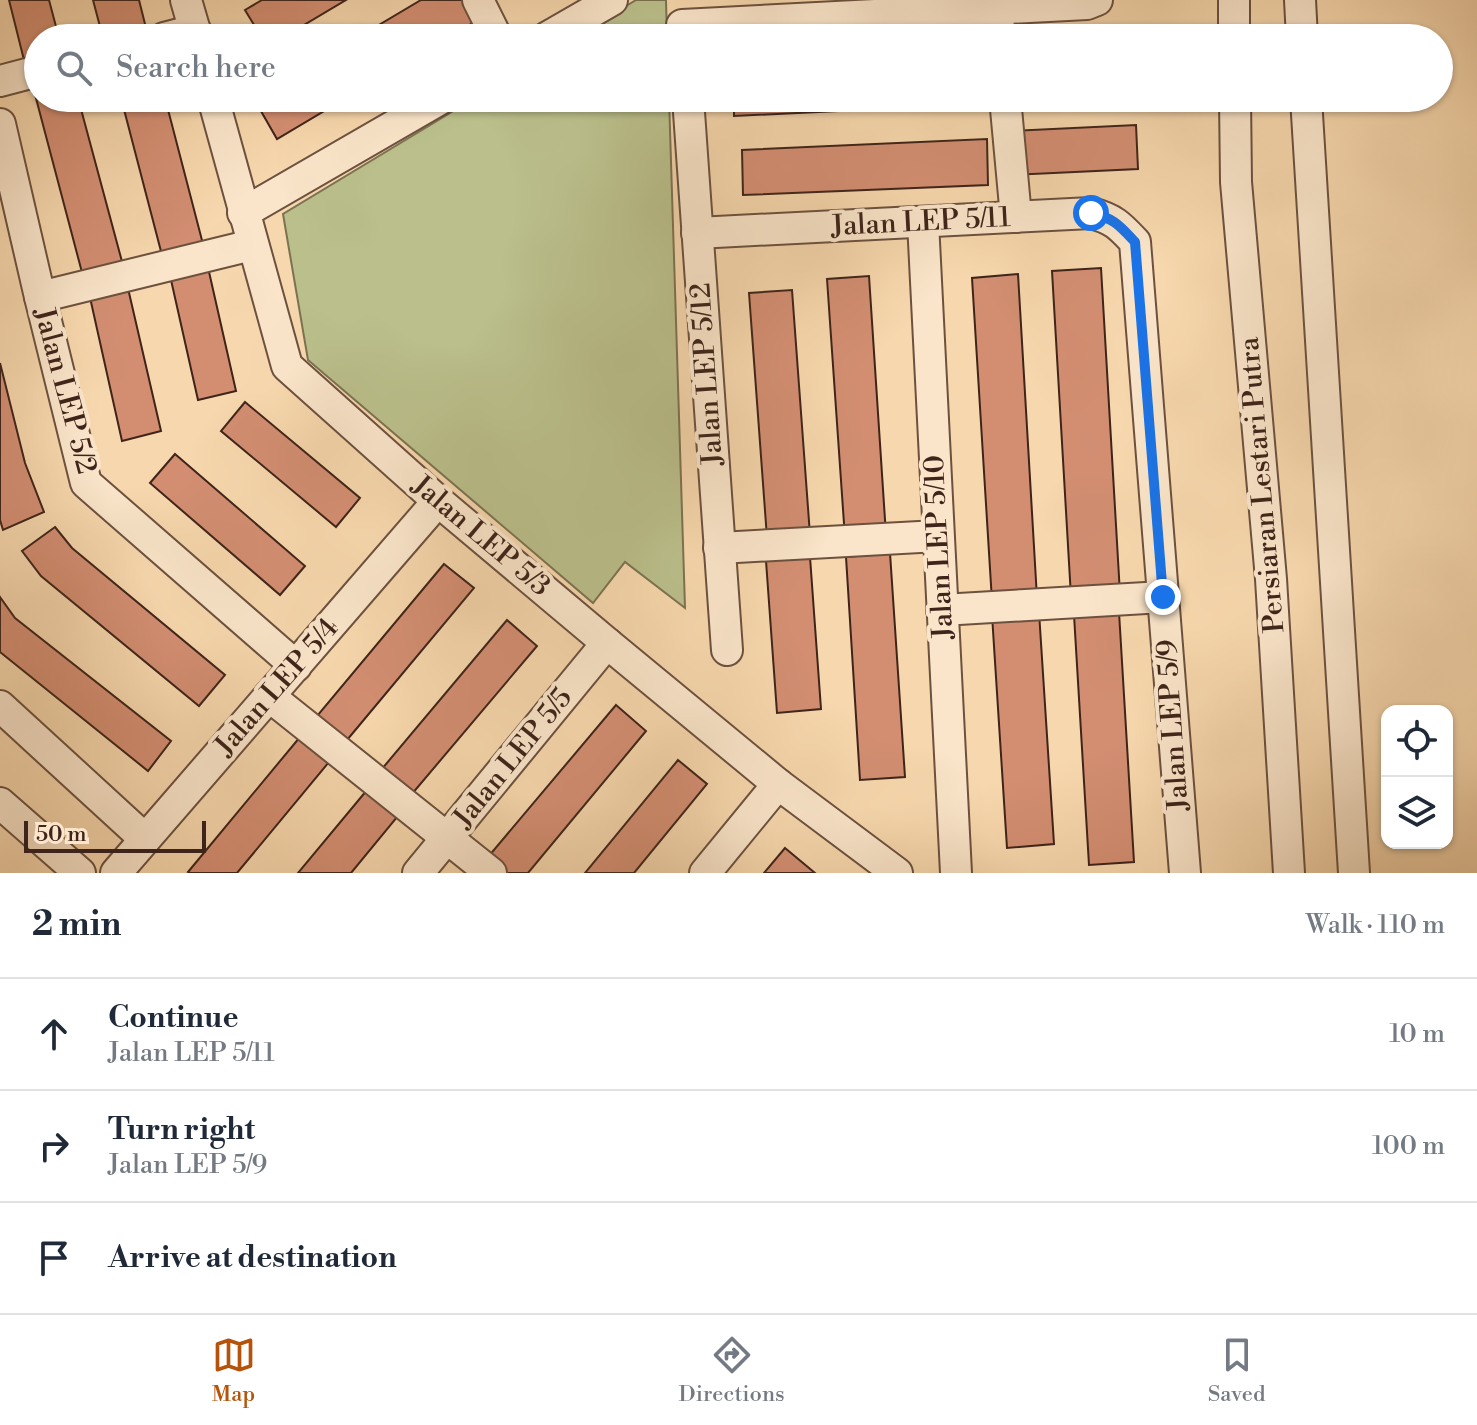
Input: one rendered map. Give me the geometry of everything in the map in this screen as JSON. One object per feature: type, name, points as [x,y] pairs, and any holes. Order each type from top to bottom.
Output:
[{"type":"street","points":[[186,0],[193,24]]},
{"type":"street","points":[[478,0],[490,24]]},
{"type":"street","points":[[570,24],[612,0]]},
{"type":"street","points":[[1234,0],[1234,24]]},
{"type":"street","points":[[1300,0],[1301,24]]},
{"type":"street","points":[[682,21],[910,6],[999,23],[1092,2]]},
{"type":"street","points":[[0,81],[24,75]]},
{"type":"street","name":"Jalan LEP 5/3","points":[[217,112],[287,366],[438,501],[607,643],[778,784],[897,873]]},
{"type":"street","points":[[243,213],[418,112]]},
{"type":"street","name":"Jalan LEP 5/12","points":[[689,112],[727,650]]},
{"type":"street","points":[[1006,112],[1016,217]]},
{"type":"street","name":"Persiaran Lestari Putra","points":[[1235,112],[1236,182],[1271,579],[1289,873]]},
{"type":"street","points":[[1307,112],[1354,873]]},
{"type":"street","name":"Jalan LEP 5/2","points":[[0,124],[11,226],[40,297],[86,483],[296,666]]},
{"type":"street","name":"Jalan LEP 5/11","points":[[697,233],[1091,213],[1117,223],[1135,242]]},
{"type":"street","name":"Jalan LEP 5/10","points":[[923,222],[956,873]]},
{"type":"street","name":"Jalan LEP 5/9","points":[[1135,242],[1185,873]]},
{"type":"street","points":[[40,297],[252,245]]},
{"type":"street","name":"Jalan LEP 5/4","points":[[116,873],[438,501]]},
{"type":"street","points":[[719,548],[938,536]]},
{"type":"street","points":[[942,610],[1163,597]]},
{"type":"street","name":"Jalan LEP 5/5","points":[[418,873],[607,643]]},
{"type":"street","points":[[269,696],[491,873]]},
{"type":"street","points":[[0,706],[145,839]]},
{"type":"street","points":[[705,873],[778,784]]},
{"type":"street","points":[[0,803],[80,873]]},
{"type":"green space","points":[[636,0],[666,0],[667,24],[597,24]]},
{"type":"green space","points":[[452,112],[669,112],[685,608],[625,562],[593,603],[308,360],[283,214]]},
{"type":"building","points":[[9,0],[49,0],[55,24],[24,24],[24,60]]},
{"type":"building","points":[[93,0],[139,0],[145,24],[99,24]]},
{"type":"building","points":[[262,0],[346,0],[306,24],[254,24],[245,10]]},
{"type":"building","points":[[421,0],[471,0],[481,18],[471,24],[381,24]]},
{"type":"building","points":[[40,112],[82,112],[124,269],[84,280]]},
{"type":"building","points":[[125,112],[169,112],[204,248],[163,259]]},
{"type":"building","points":[[261,112],[322,112],[277,139]]},
{"type":"building","points":[[734,112],[816,112],[734,116]]},
{"type":"building","points":[[1136,125],[1138,169],[1012,175],[1011,131]]},
{"type":"building","points":[[987,139],[988,185],[743,195],[742,150]]},
{"type":"building","points":[[207,263],[236,391],[198,400],[169,271]]},
{"type":"building","points":[[1101,268],[1120,594],[1071,597],[1052,271]]},
{"type":"building","points":[[1018,274],[1037,598],[992,601],[972,278]]},
{"type":"building","points":[[869,276],[886,535],[845,538],[827,279]]},
{"type":"building","points":[[127,284],[161,431],[122,441],[89,293]]},
{"type":"building","points":[[792,290],[810,535],[767,538],[749,293]]},
{"type":"building","points":[[0,363],[25,463],[44,512],[3,530],[0,520]]},
{"type":"building","points":[[245,402],[360,498],[336,527],[221,431]]},
{"type":"building","points":[[175,454],[305,566],[280,595],[150,483]]},
{"type":"building","points":[[55,527],[72,548],[225,675],[199,706],[41,576],[22,551]]},
{"type":"building","points":[[890,553],[905,777],[860,780],[846,557]]},
{"type":"building","points":[[810,557],[821,709],[777,713],[766,561]]},
{"type":"building","points":[[444,564],[474,588],[342,746],[312,722]]},
{"type":"building","points":[[0,597],[15,618],[171,741],[148,771],[0,652]]},
{"type":"building","points":[[1039,612],[1054,844],[1007,848],[992,615]]},
{"type":"building","points":[[1119,612],[1134,862],[1089,865],[1074,615]]},
{"type":"building","points":[[507,620],[537,646],[406,801],[376,776]]},
{"type":"building","points":[[616,705],[646,731],[528,873],[495,873],[483,863]]},
{"type":"building","points":[[300,737],[329,762],[237,873],[188,872]]},
{"type":"building","points":[[678,760],[707,784],[634,873],[585,873]]},
{"type":"building","points":[[367,790],[398,816],[351,873],[298,873]]},
{"type":"building","points":[[785,848],[815,873],[764,873]]},
{"type":"route","points":[[1091,213],[1117,223],[1135,242],[1163,597]]}]
